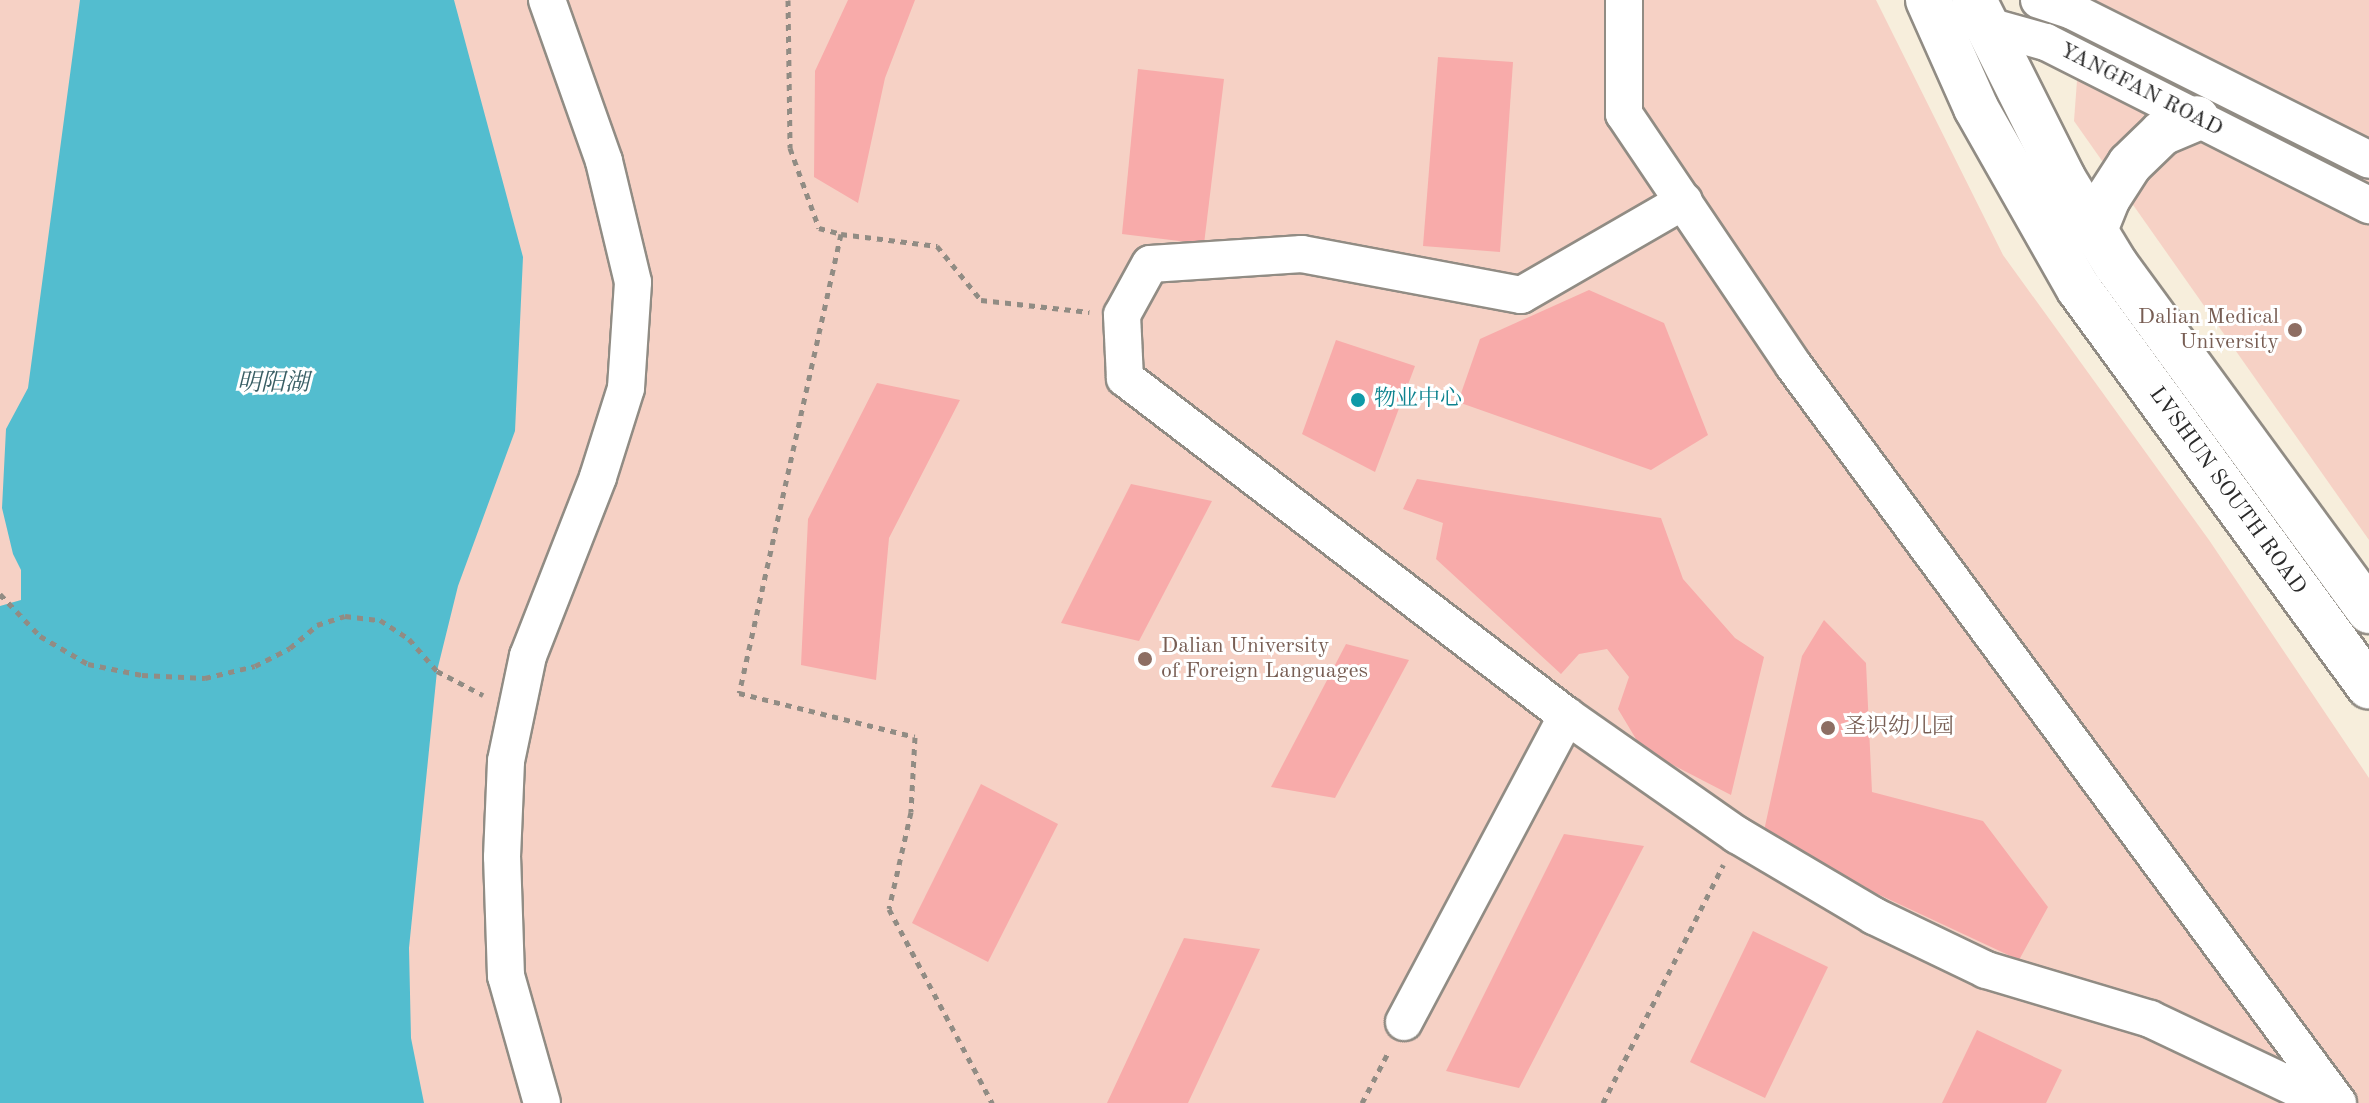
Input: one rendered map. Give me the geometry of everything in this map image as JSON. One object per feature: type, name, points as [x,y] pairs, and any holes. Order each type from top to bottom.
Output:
[{"type":"highway","name":"LVSHUN SOUTH ROAD","points":[[1957,7],[2015,89],[2116,265],[2369,611]]},
{"type":"highway","name":"LVSHUN SOUTH ROAD","points":[[1957,7],[1976,108],[2079,289],[2369,686]]},
{"type":"highway","points":[[2095,230],[2108,198],[2130,164],[2162,133],[2197,118]]},
{"type":"street","points":[[542,1103],[506,976],[502,857],[506,761],[528,656],[598,477],[626,388],[633,282],[604,161],[547,0]]},
{"type":"street","points":[[1624,0],[1624,114],[1794,366],[2338,1103]]},
{"type":"street","name":"YANGFAN ROAD","points":[[2039,0],[2072,11],[2369,160]]},
{"type":"street","name":"YANGFAN ROAD","points":[[1957,7],[2046,42],[2369,205]]},
{"type":"street","points":[[1684,201],[1521,295],[1302,254],[1150,264],[1122,315],[1125,378],[1567,716],[1737,835],[1874,916],[1986,970],[2150,1019],[2328,1103]]},
{"type":"street","points":[[1404,1022],[1567,716]]},
{"type":"path","points":[[788,0],[790,148],[819,228],[841,234],[937,246],[981,300],[1122,315]]},
{"type":"path","points":[[841,234],[739,693],[915,737],[911,812],[889,909],[992,1103]]},
{"type":"path","points":[[0,594],[40,636],[88,664],[142,675],[205,678],[255,666],[290,648],[317,625],[345,616],[380,620],[409,639],[437,671],[517,713]]},
{"type":"path","points":[[1603,1103],[1737,835]]},
{"type":"path","points":[[1362,1103],[1404,1022]]},
{"type":"shaded area","name":"Dalian University of Foreign Languages","points":[[0,0],[1876,0],[2003,255],[2209,540],[2369,778],[2369,1103],[0,1103]]},
{"type":"shaded area","name":"Dalian Medical University","points":[[2083,0],[2369,0],[2369,540],[2074,121]]},
{"type":"water","name":"明阳湖","points":[[80,0],[454,0],[523,257],[515,431],[458,586],[437,671],[409,948],[411,1038],[424,1103],[0,1103],[0,606],[21,600],[21,570],[13,554],[2,508],[6,429],[28,388]]},
{"type":"building","points":[[848,0],[915,0],[885,78],[858,203],[814,177],[815,71]]},
{"type":"building","points":[[1438,57],[1513,62],[1500,252],[1423,246]]},
{"type":"building","points":[[1138,69],[1224,79],[1204,244],[1122,234]]},
{"type":"building","points":[[1589,290],[1664,323],[1708,435],[1651,470],[1458,402],[1480,339]]},
{"type":"building","name":"物业中心","points":[[1336,340],[1415,366],[1375,472],[1302,434]]},
{"type":"building","points":[[877,383],[960,400],[889,538],[876,680],[801,665],[808,519]]},
{"type":"building","points":[[1417,479],[1661,518],[1683,579],[1735,638],[1764,657],[1731,795],[1642,749],[1618,709],[1629,677],[1607,649],[1579,654],[1561,674],[1436,559],[1443,523],[1403,509]]},
{"type":"building","points":[[1131,484],[1212,501],[1139,641],[1061,623]]},
{"type":"building","name":"圣识幼儿园","points":[[1824,620],[1866,663],[1872,792],[1983,821],[2048,907],[2019,960],[1762,840],[1802,656]]},
{"type":"building","points":[[1346,644],[1409,660],[1335,798],[1271,787]]},
{"type":"building","points":[[981,784],[1058,824],[988,962],[912,923]]},
{"type":"building","points":[[1564,834],[1644,846],[1519,1088],[1446,1071]]},
{"type":"building","points":[[1753,931],[1828,967],[1765,1098],[1690,1062]]},
{"type":"building","points":[[1184,938],[1260,949],[1188,1103],[1107,1103]]},
{"type":"building","points":[[1977,1030],[2062,1070],[2046,1103],[1942,1103]]},
{"type":"place","name":"Dalian Medical University","points":[[2295,330]]},
{"type":"place","name":"物业中心","points":[[1358,400]]},
{"type":"place","name":"Dalian University of Foreign Languages","points":[[1145,659]]},
{"type":"place","name":"圣识幼儿园","points":[[1828,728]]}]
